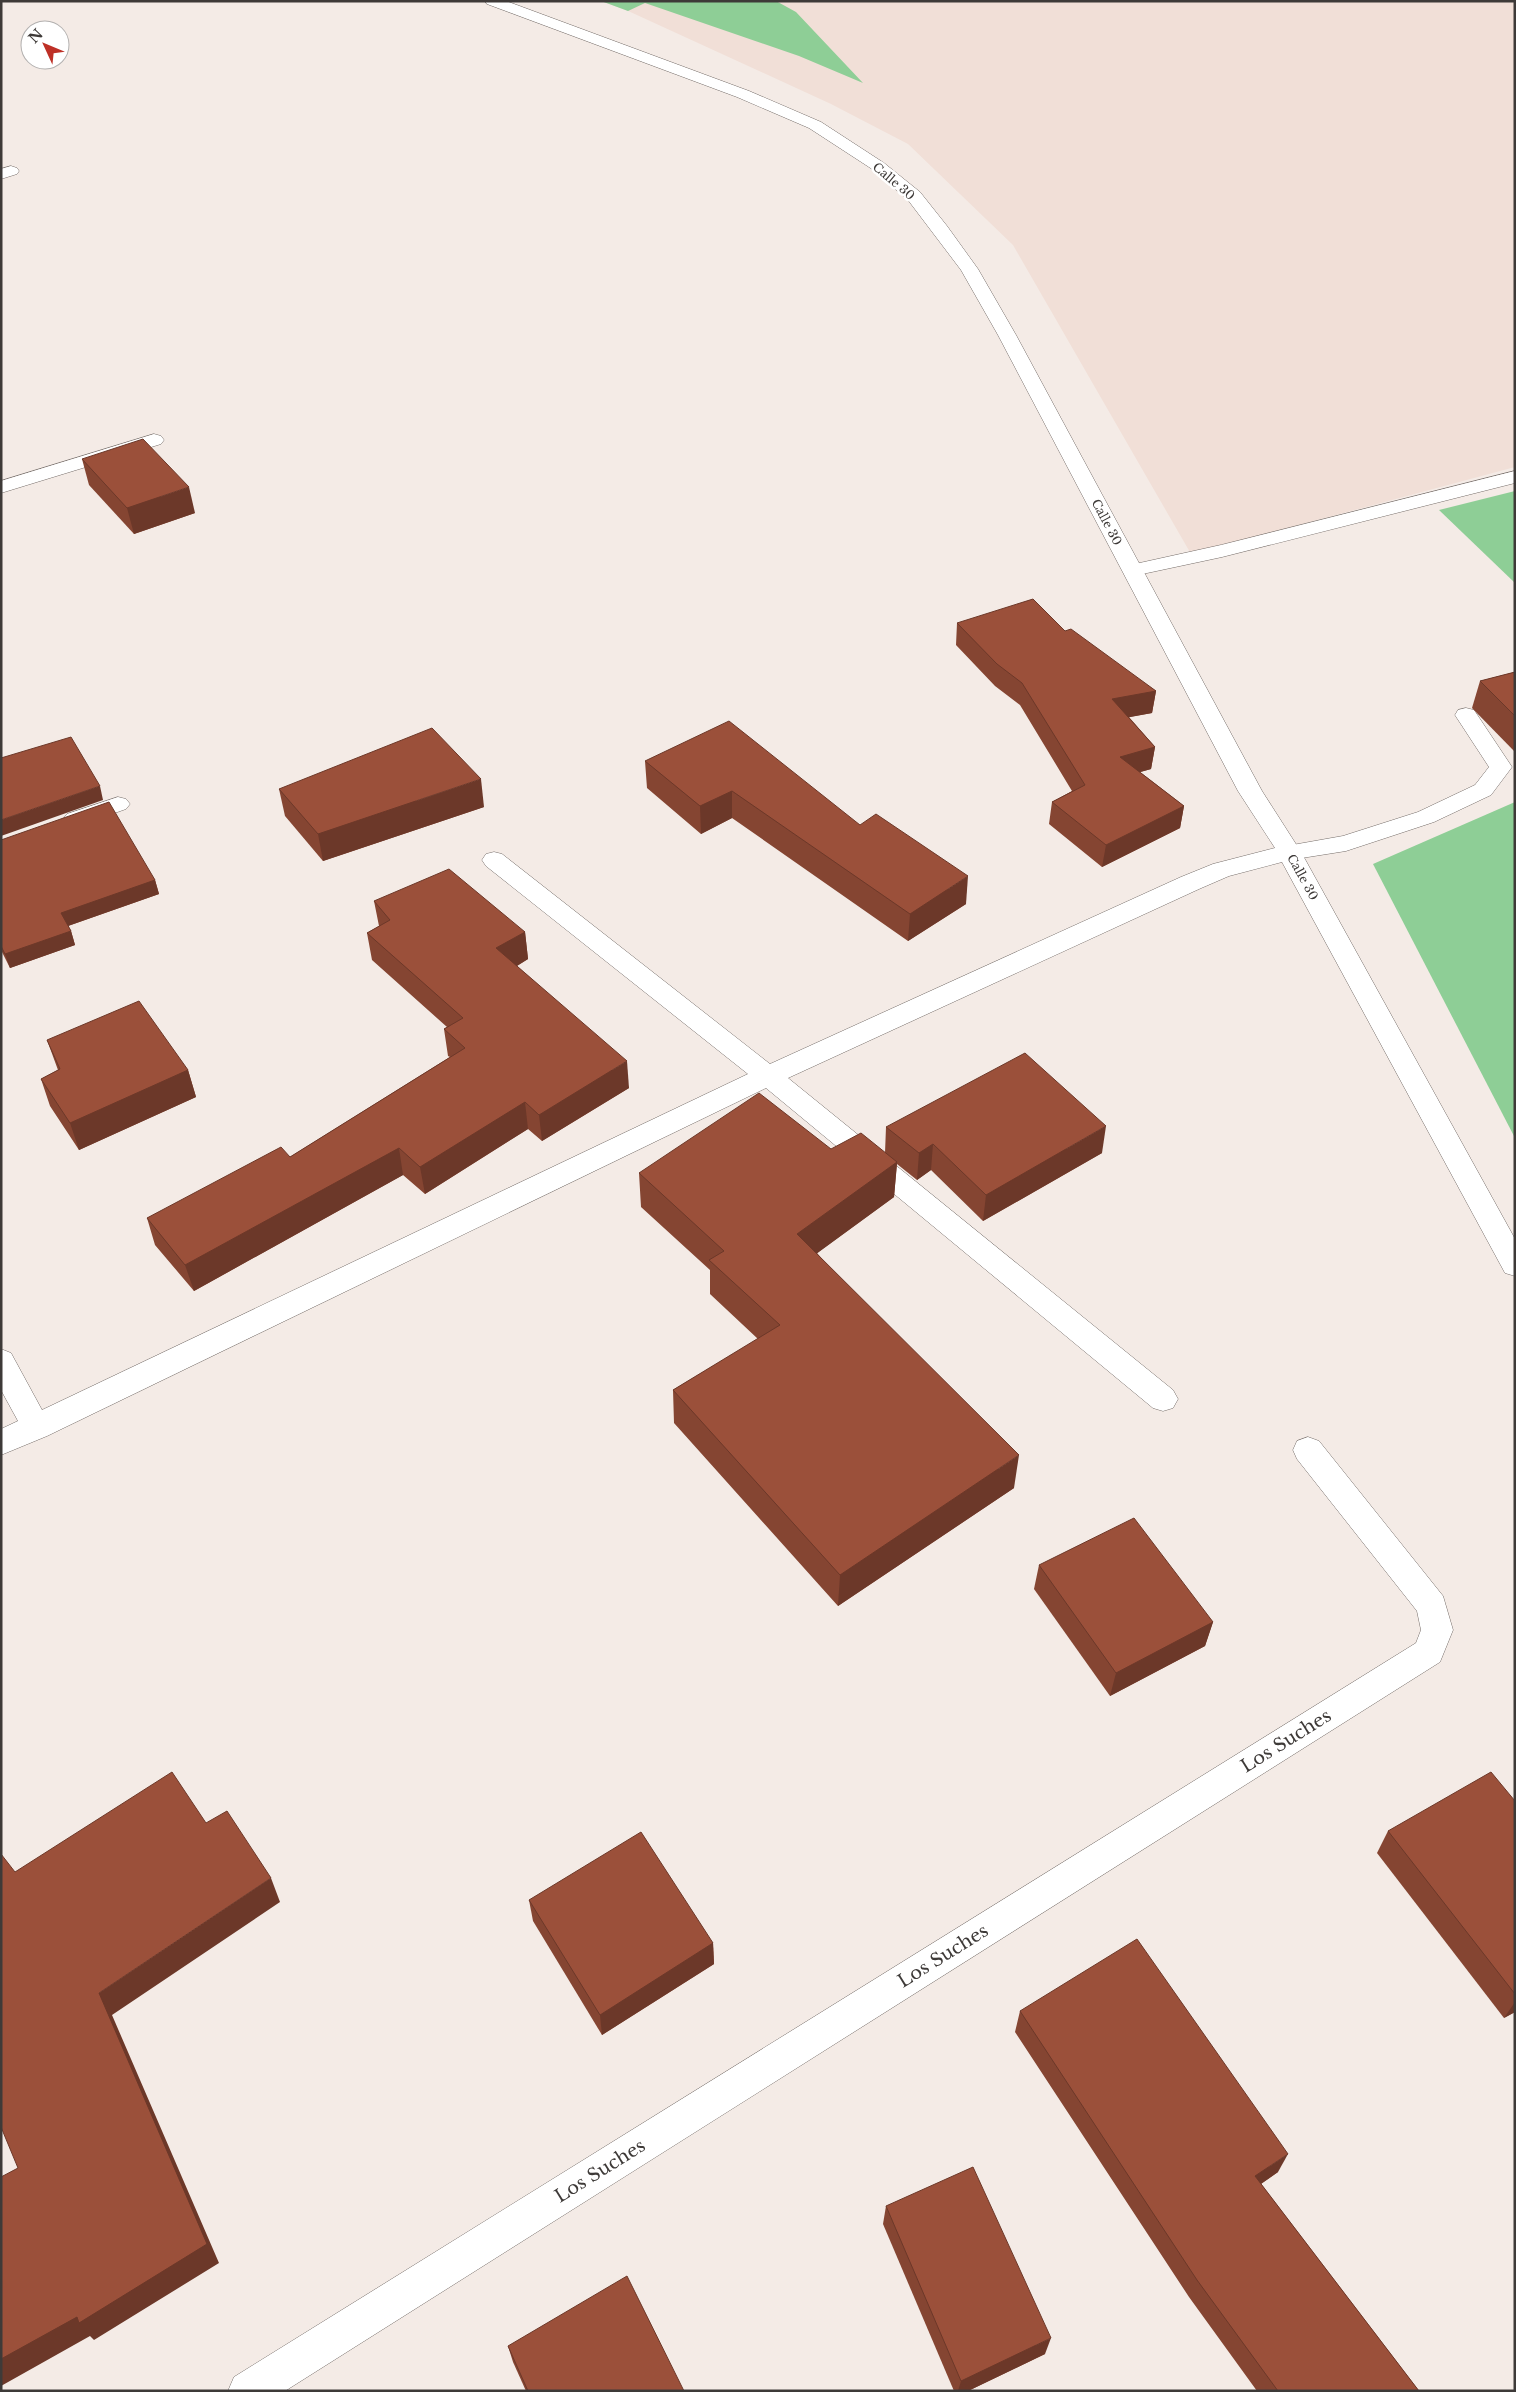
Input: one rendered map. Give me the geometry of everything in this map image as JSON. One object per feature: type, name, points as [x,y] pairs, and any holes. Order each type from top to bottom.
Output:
[{"type":"street","name":"Calle 30","points":[[492,1],[743,94],[815,125],[878,166],[914,196],[969,269],[1007,335],[1138,569],[1250,791],[1296,851],[1515,1265]]},
{"type":"street","points":[[1,487],[154,440]]},
{"type":"street","points":[[1138,569],[1183,560],[1515,478]]},
{"type":"street","points":[[1,1444],[768,1076],[1190,883],[1221,870],[1296,851],[1346,842],[1426,817],[1483,790],[1501,767],[1466,715]]},
{"type":"street","points":[[55,827],[118,804]]},
{"type":"street","points":[[494,860],[768,1076],[1163,1399]]},
{"type":"street","points":[[1,1361],[36,1427]]},
{"type":"street","name":"Los Suches","points":[[248,2391],[1429,1652],[1436,1630],[1432,1606],[1308,1450]]},
{"type":"shaded area","points":[[601,1],[1515,1],[1515,467],[1191,554],[1013,245],[908,144],[831,104],[626,10]]},
{"type":"green space","points":[[601,1],[776,1],[796,12],[863,83],[799,56],[645,3],[628,11]]},
{"type":"green space","points":[[1515,491],[1515,583],[1439,510]]},
{"type":"green space","points":[[1515,802],[1515,1138],[1373,864]]},
{"type":"building","points":[[143,439],[189,487],[127,508],[82,459]]},
{"type":"building","points":[[1033,599],[1065,631],[1071,629],[1156,691],[1112,699],[1155,747],[1120,757],[1184,806],[1106,845],[1052,802],[1085,785],[1022,683],[997,664],[957,623]]},
{"type":"building","points":[[1515,672],[1515,716],[1480,681]]},
{"type":"building","points":[[729,721],[860,825],[876,814],[968,876],[910,914],[732,791],[700,806],[645,761]]},
{"type":"building","points":[[432,728],[481,779],[318,834],[279,789]]},
{"type":"building","points":[[71,737],[100,786],[1,820],[1,758]]},
{"type":"building","points":[[109,802],[155,880],[61,913],[71,931],[5,954],[1,946],[1,840]]},
{"type":"building","points":[[449,869],[525,932],[496,948],[627,1061],[539,1115],[525,1102],[420,1167],[399,1148],[185,1265],[147,1218],[281,1147],[290,1157],[465,1048],[444,1029],[463,1018],[367,933],[390,920],[374,901]]},
{"type":"building","points":[[139,1001],[188,1070],[70,1123],[41,1079],[60,1069],[47,1040]]},
{"type":"building","points":[[1025,1053],[1106,1126],[986,1195],[933,1144],[919,1153],[886,1127]]},
{"type":"building","points":[[759,1093],[831,1149],[861,1133],[897,1162],[797,1234],[1019,1455],[840,1575],[673,1390],[780,1325],[709,1260],[724,1251],[639,1173]]},
{"type":"building","points":[[1134,1518],[1213,1622],[1116,1673],[1039,1565]]},
{"type":"building","points":[[172,1772],[206,1823],[227,1811],[271,1878],[99,1993],[207,2244],[79,2323],[77,2317],[1,2359],[1,2177],[18,2168],[1,2127],[1,1854],[15,1872]]},
{"type":"building","points":[[1491,1772],[1515,1801],[1515,1994],[1388,1831]]},
{"type":"building","points":[[641,1832],[713,1943],[600,2015],[529,1900]]},
{"type":"building","points":[[1137,1939],[1288,2154],[1255,2176],[1419,2391],[1278,2391],[1197,2280],[1020,2011]]},
{"type":"building","points":[[973,2167],[1051,2338],[961,2381],[886,2206]]},
{"type":"building","points":[[627,2276],[684,2391],[528,2391],[508,2346]]}]
